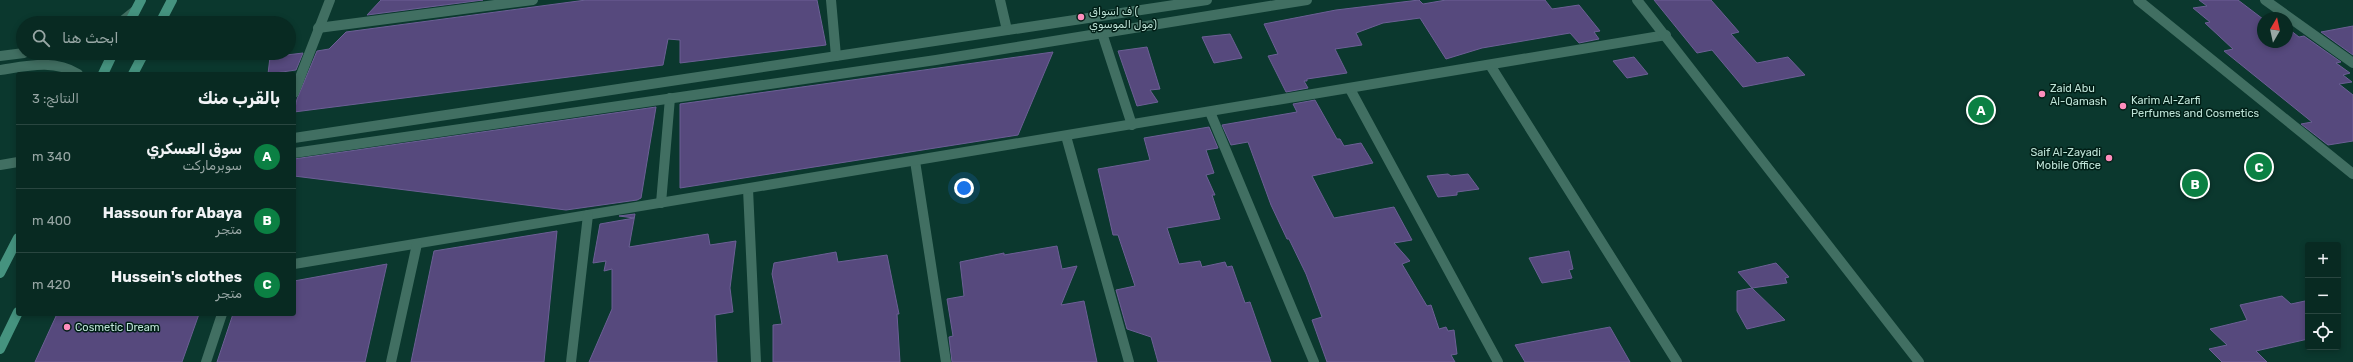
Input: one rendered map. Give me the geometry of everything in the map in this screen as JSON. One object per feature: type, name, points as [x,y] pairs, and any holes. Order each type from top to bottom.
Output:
[{"type":"main road","points":[[132,16],[140,0]]},
{"type":"main road","points":[[164,16],[172,0]]},
{"type":"main road","points":[[103,72],[109,60]]},
{"type":"main road","points":[[134,72],[140,60]]},
{"type":"main road","points":[[0,273],[16,242]]},
{"type":"main road","points":[[0,348],[16,316]]},
{"type":"street","points":[[296,88],[330,0]]},
{"type":"street","points":[[318,28],[533,0]]},
{"type":"street","points":[[830,0],[836,56]]},
{"type":"street","points":[[1000,0],[1007,30]]},
{"type":"street","points":[[296,153],[936,60],[1307,0]]},
{"type":"street","points":[[1637,0],[1666,35],[1919,362]]},
{"type":"street","points":[[2138,0],[2353,174]]},
{"type":"street","points":[[2266,0],[2353,63]]},
{"type":"street","points":[[296,138],[1203,1]]},
{"type":"street","points":[[1203,1],[1195,4],[1195,12],[1205,16]]},
{"type":"street","points":[[1155,8],[1161,10],[1165,17],[1159,24]]},
{"type":"street","points":[[129,16],[135,11]]},
{"type":"street","points":[[1102,33],[1132,125]]},
{"type":"street","points":[[296,264],[1350,89],[1666,35]]},
{"type":"street","points":[[0,56],[16,54]]},
{"type":"street","points":[[0,70],[40,65],[57,65],[72,68],[76,72]]},
{"type":"street","points":[[1490,65],[1677,362]]},
{"type":"street","points":[[1350,89],[1498,362]]},
{"type":"street","points":[[661,203],[670,98]]},
{"type":"street","points":[[1210,112],[1314,362]]},
{"type":"street","points":[[1066,136],[1129,362]]},
{"type":"street","points":[[915,161],[946,362]]},
{"type":"street","points":[[0,165],[16,162]]},
{"type":"street","points":[[748,188],[756,362]]},
{"type":"street","points":[[571,362],[588,215]]},
{"type":"street","points":[[391,362],[417,244]]},
{"type":"street","points":[[206,362],[221,316]]},
{"type":"building","points":[[381,0],[483,0],[367,15]]},
{"type":"building","points":[[586,0],[817,0],[826,45],[680,63],[680,40],[668,39],[663,65],[296,112],[297,99],[317,51],[329,49],[346,32]]},
{"type":"building","points":[[1419,0],[1423,4],[1446,0],[1545,0],[1552,9],[1579,5],[1600,31],[1594,32],[1599,39],[1579,43],[1570,33],[1482,48],[1446,59],[1420,18],[1383,23],[1356,33],[1362,45],[1335,49],[1347,73],[1307,79],[1307,81],[1304,81],[1308,88],[1286,92],[1268,56],[1278,54],[1264,24],[1336,10]]},
{"type":"building","points":[[1654,0],[1711,0],[1739,32],[1731,34],[1757,63],[1788,57],[1805,75],[1743,87],[1712,50],[1697,53]]},
{"type":"building","points":[[2199,0],[2238,0],[2257,14],[2257,48],[2293,48],[2293,32],[2299,37],[2304,36],[2341,62],[2336,63],[2350,73],[2343,75],[2352,82],[2339,84],[2353,95],[2353,141],[2328,145],[2301,124],[2312,122],[2224,51],[2233,49],[2205,23],[2210,22],[2193,8],[2207,6]]},
{"type":"building","points":[[2353,26],[2353,55],[2321,32]]},
{"type":"building","points":[[1230,34],[1242,58],[1214,63],[1202,37]]},
{"type":"building","points":[[1147,47],[1160,89],[1150,90],[1158,102],[1137,106],[1118,51]]},
{"type":"building","points":[[1053,52],[1018,135],[680,188],[680,104]]},
{"type":"building","points":[[303,53],[296,70],[268,72],[270,60],[296,60],[296,54]]},
{"type":"building","points":[[1634,57],[1648,74],[1627,78],[1613,61]]},
{"type":"building","points":[[1315,100],[1337,139],[1340,139],[1344,146],[1361,143],[1373,163],[1312,176],[1334,218],[1394,207],[1412,240],[1394,243],[1410,261],[1402,264],[1427,306],[1431,305],[1439,329],[1446,327],[1448,331],[1454,330],[1457,354],[1451,355],[1455,362],[1327,362],[1312,320],[1322,317],[1306,274],[1271,205],[1248,142],[1231,145],[1222,125],[1297,112],[1293,104]]},
{"type":"building","points":[[656,107],[641,198],[637,200],[566,210],[296,176],[296,159]]},
{"type":"building","points":[[1209,127],[1218,148],[1206,150],[1214,173],[1206,175],[1215,195],[1212,195],[1220,219],[1167,228],[1179,264],[1200,261],[1202,267],[1225,262],[1227,267],[1232,266],[1245,303],[1250,302],[1271,362],[1158,362],[1151,337],[1127,329],[1116,290],[1135,286],[1118,235],[1113,235],[1098,169],[1150,160],[1144,138]]},
{"type":"building","points":[[1448,174],[1451,176],[1468,174],[1479,189],[1457,192],[1457,195],[1438,197],[1427,176]]},
{"type":"building","points":[[635,214],[629,247],[708,234],[710,245],[736,241],[730,288],[733,312],[715,315],[717,362],[589,362],[612,309],[612,269],[604,271],[606,261],[593,263],[600,224],[634,218],[619,216]]},
{"type":"building","points":[[557,231],[544,362],[411,362],[434,251]]},
{"type":"building","points":[[1057,246],[1062,269],[1077,266],[1061,305],[1084,301],[1097,362],[952,362],[949,337],[953,336],[947,299],[964,296],[960,262],[1004,253],[1004,255]]},
{"type":"building","points":[[1569,251],[1573,269],[1569,270],[1572,278],[1542,283],[1529,258]]},
{"type":"building","points":[[836,252],[838,262],[887,255],[899,314],[897,314],[900,362],[773,362],[773,325],[782,324],[772,274],[774,263]]},
{"type":"building","points":[[1776,263],[1789,277],[1785,278],[1787,283],[1752,288],[1738,272]]},
{"type":"building","points":[[387,264],[365,362],[217,362],[232,316],[296,316],[296,281]]},
{"type":"building","points":[[1752,288],[1785,320],[1747,329],[1737,311],[1737,291]]},
{"type":"building","points":[[2282,296],[2291,304],[2305,301],[2305,340],[2256,351],[2267,362],[2222,362],[2209,349],[2227,345],[2210,329],[2247,320],[2240,305]]},
{"type":"building","points":[[56,316],[198,316],[182,362],[35,362]]},
{"type":"building","points":[[1610,327],[1630,362],[1525,362],[1515,345]]},
{"type":"place","name":"ف اسواق ( مول الموسوي)","points":[[1081,17]]},
{"type":"place","name":"Zaid Abu Al-Qamash","points":[[2042,94]]},
{"type":"place","name":"Karim Al-Zarfi Perfumes and Cosmetics","points":[[2123,106]]},
{"type":"place","name":"سوق العسكري","points":[[1981,110]]},
{"type":"place","name":"Saif Al-Zayadi Mobile Office","points":[[2109,158]]},
{"type":"place","name":"Hussein's clothes","points":[[2259,167]]},
{"type":"place","name":"Hassoun for Abaya","points":[[2195,184]]},
{"type":"place","name":"Cosmetic Dream","points":[[67,327]]}]
